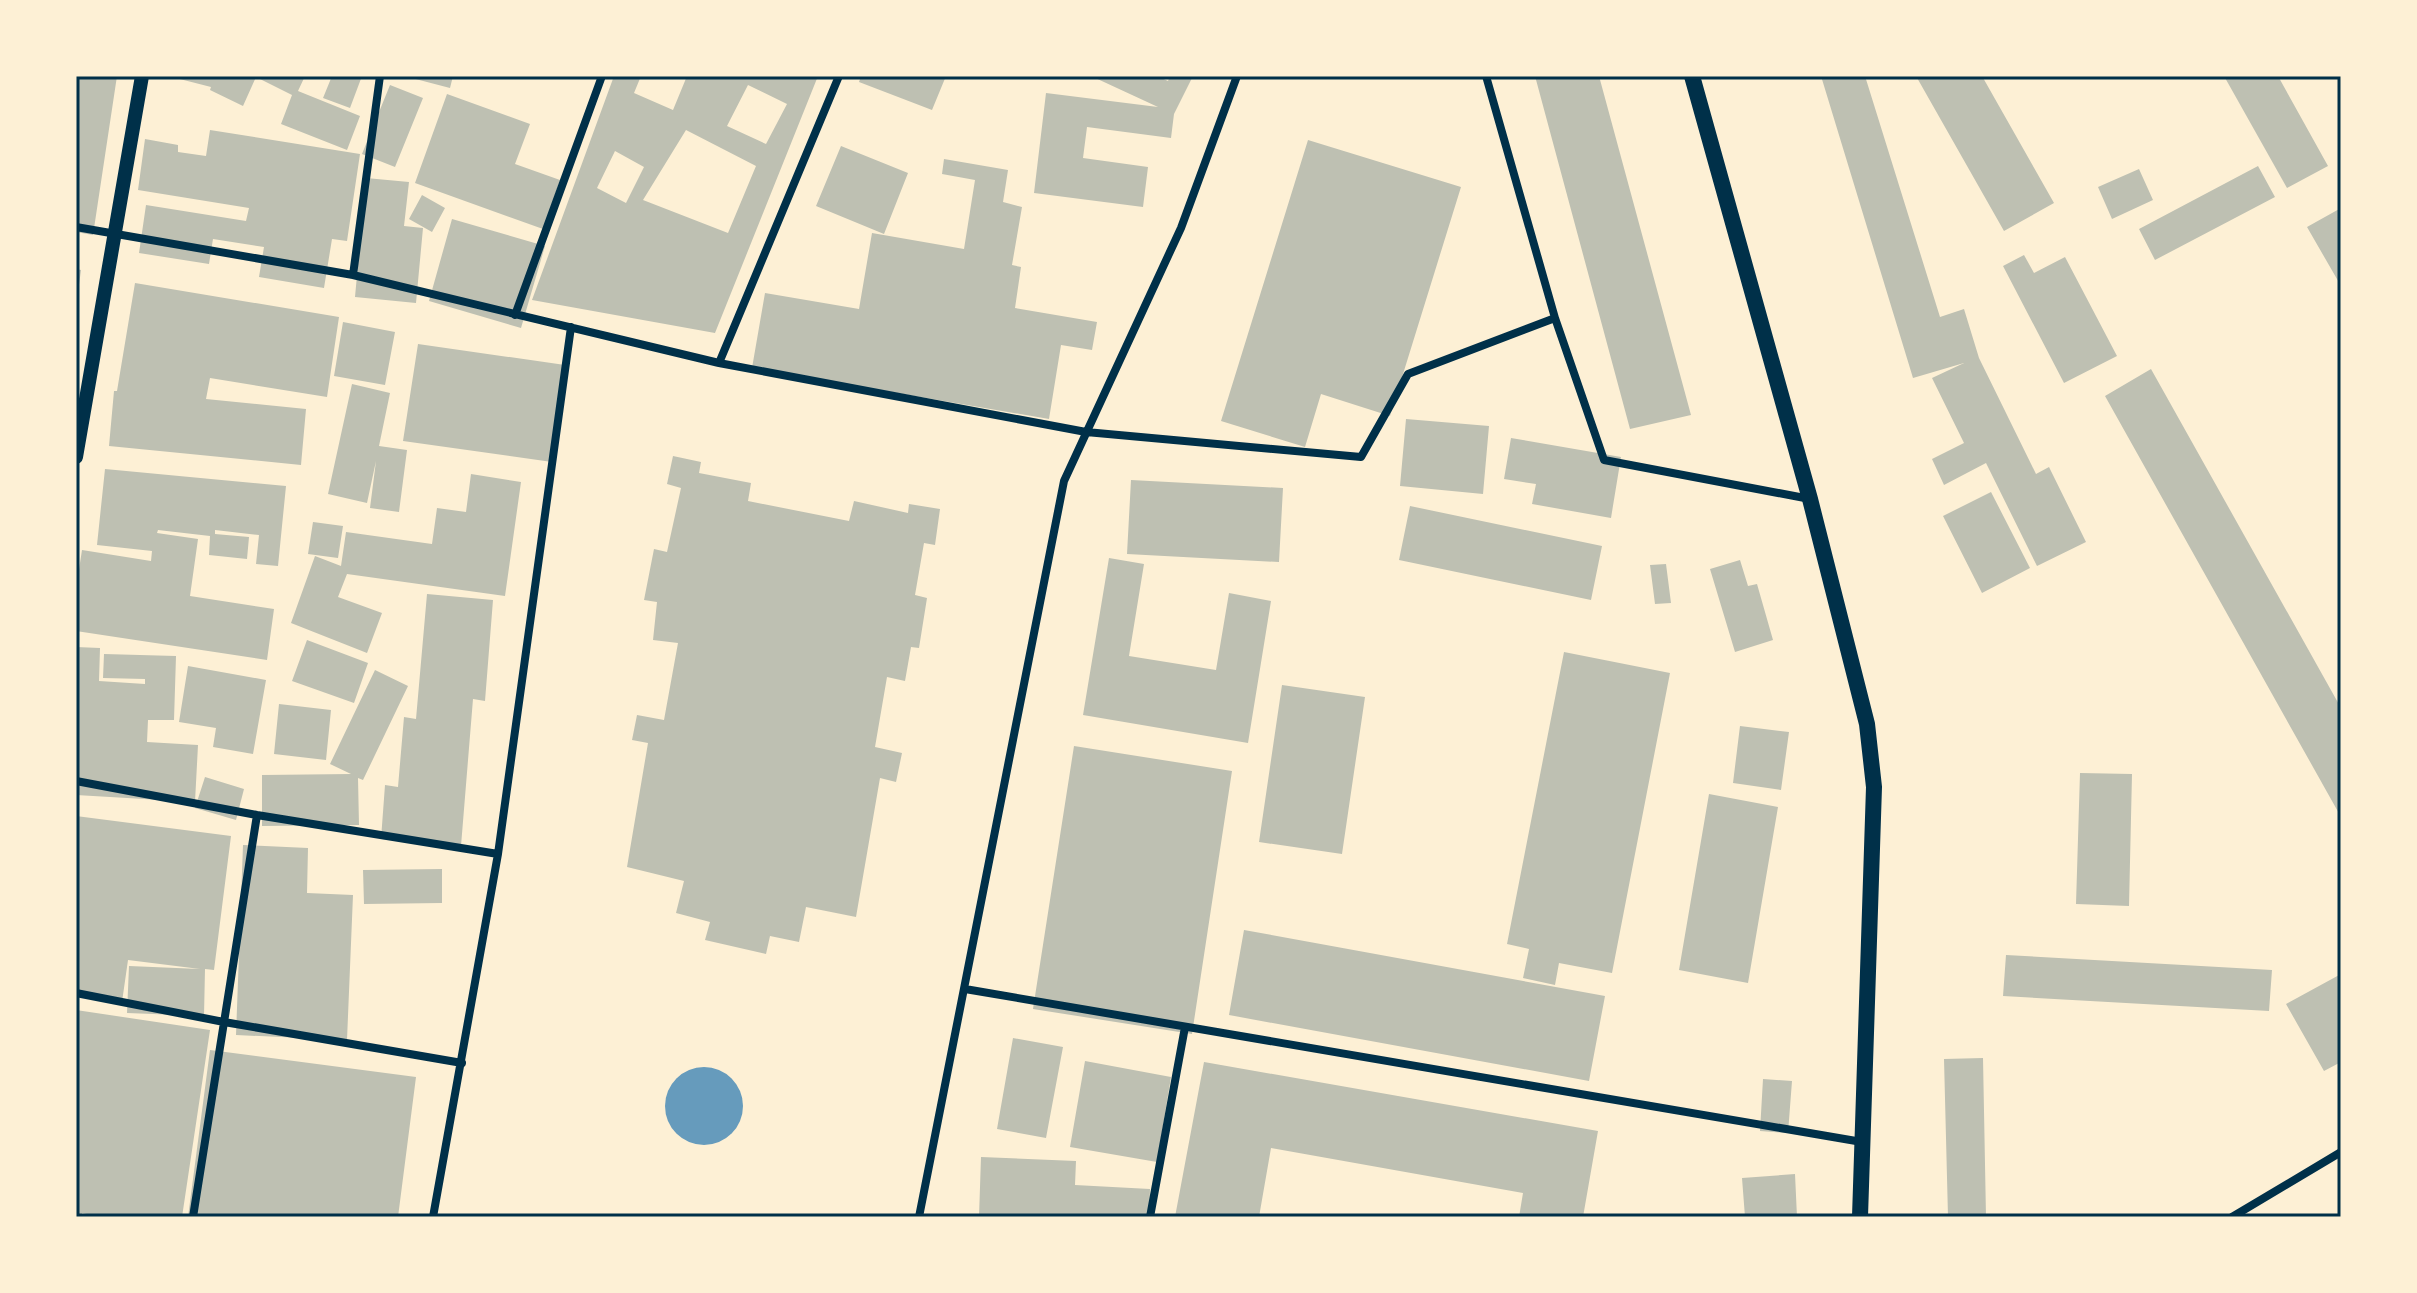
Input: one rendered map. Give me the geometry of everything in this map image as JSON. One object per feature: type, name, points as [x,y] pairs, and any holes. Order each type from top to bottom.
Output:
[{"type":"main road","points":[[1692,76],[1810,499],[1867,724],[1874,787],[1860,1217]]},
{"type":"street","points":[[76,457],[142,76]]},
{"type":"street","points":[[353,275],[380,76]]},
{"type":"street","points":[[515,315],[602,76]]},
{"type":"street","points":[[719,363],[839,76]]},
{"type":"street","points":[[919,1217],[1064,481],[1181,228],[1237,76]]},
{"type":"street","points":[[1486,76],[1555,318],[1604,460],[1810,499]]},
{"type":"street","points":[[76,227],[353,275],[719,363],[1086,432],[1361,457],[1408,374],[1555,318]]},
{"type":"street","points":[[433,1217],[498,854],[571,327]]},
{"type":"street","points":[[76,781],[257,815],[498,854]]},
{"type":"street","points":[[193,1217],[257,815]]},
{"type":"street","points":[[965,989],[1862,1142]]},
{"type":"street","points":[[76,993],[462,1063]]},
{"type":"street","points":[[1150,1217],[1185,1027]]},
{"type":"street","points":[[2232,1217],[2341,1152]]},
{"type":"water","points":[[704,1067],[719,1070],[731,1079],[740,1091],[743,1106],[740,1121],[731,1133],[719,1142],[704,1145],[689,1142],[677,1133],[668,1121],[665,1106],[668,1091],[677,1079],[689,1070]]},
{"type":"building","points":[[76,76],[117,76],[93,235],[76,232]]},
{"type":"building","points":[[168,76],[305,76],[298,91],[360,116],[347,150],[281,124],[292,95],[256,77],[243,106],[210,90],[211,87]]},
{"type":"building","points":[[332,76],[362,76],[350,108],[323,98]]},
{"type":"building","points":[[404,76],[453,76],[450,88]]},
{"type":"building","points":[[614,76],[641,76],[634,93],[673,110],[687,76],[818,76],[715,333],[532,300]],"holes":[[[748,85],[787,104],[766,144],[727,126]],[[686,130],[756,166],[728,233],[643,200]],[[615,151],[644,167],[626,203],[597,188]]]},
{"type":"building","points":[[861,76],[946,76],[932,110],[859,82]]},
{"type":"building","points":[[1091,76],[1157,76],[1168,81],[1170,76],[1193,76],[1174,114],[1171,138],[1087,127],[1083,158],[1148,167],[1143,207],[1034,193],[1046,93],[1158,107]]},
{"type":"building","points":[[1535,76],[1599,76],[1691,415],[1630,429]]},
{"type":"building","points":[[1821,76],[1865,76],[1940,317],[1964,309],[1979,358],[2036,474],[2049,467],[2086,542],[2037,566],[1986,463],[1944,485],[1932,459],[1964,443],[1932,378],[1964,363],[1913,378]]},
{"type":"building","points":[[1916,76],[1982,76],[2054,203],[2004,231]]},
{"type":"building","points":[[2224,76],[2278,76],[2328,166],[2287,188]]},
{"type":"building","points":[[390,85],[423,98],[395,167],[362,154]]},
{"type":"building","points":[[447,94],[530,124],[515,164],[560,180],[543,229],[415,183]]},
{"type":"building","points":[[210,130],[360,154],[347,241],[332,239],[324,288],[259,277],[264,247],[213,239],[209,264],[139,253],[146,205],[246,221],[249,208],[138,190],[145,139],[178,145],[178,152],[206,156]]},
{"type":"building","points":[[1308,140],[1461,187],[1390,416],[1321,394],[1305,447],[1221,421]]},
{"type":"building","points":[[841,146],[908,173],[884,234],[816,206]]},
{"type":"building","points":[[944,159],[1008,170],[1003,202],[1022,207],[1012,265],[1021,267],[1015,308],[1097,322],[1092,350],[1061,345],[1049,419],[752,368],[765,293],[859,309],[872,233],[964,249],[975,180],[942,174]]},
{"type":"building","points":[[2258,166],[2275,197],[2155,260],[2139,229]]},
{"type":"building","points":[[2139,169],[2153,200],[2112,219],[2098,187]]},
{"type":"building","points":[[366,178],[409,182],[404,226],[423,228],[416,303],[355,297]]},
{"type":"building","points":[[422,195],[445,208],[432,232],[409,219]]},
{"type":"building","points":[[2341,208],[2341,286],[2307,227]]},
{"type":"building","points":[[452,219],[545,246],[521,328],[429,301]]},
{"type":"building","points":[[2024,255],[2034,273],[2065,257],[2117,356],[2064,383],[2003,266]]},
{"type":"building","points":[[76,269],[81,270],[78,292],[76,292]]},
{"type":"building","points":[[135,283],[339,317],[327,397],[210,378],[206,399],[306,409],[301,465],[109,446],[114,391],[117,391]]},
{"type":"building","points":[[343,322],[395,332],[385,385],[334,376]]},
{"type":"building","points":[[418,344],[565,365],[552,462],[403,441]]},
{"type":"building","points":[[2151,369],[2341,708],[2341,817],[2105,396]]},
{"type":"building","points":[[352,384],[390,393],[379,446],[407,450],[399,512],[370,508],[376,461],[367,503],[328,494]]},
{"type":"building","points":[[1406,419],[1489,426],[1483,494],[1400,486]]},
{"type":"building","points":[[1511,438],[1621,457],[1611,518],[1532,504],[1536,484],[1504,479]]},
{"type":"building","points":[[673,456],[701,462],[699,473],[751,483],[748,501],[849,521],[854,501],[908,513],[909,504],[940,509],[935,545],[924,543],[915,595],[927,598],[919,648],[911,647],[905,681],[887,677],[875,747],[902,753],[896,782],[880,778],[856,917],[806,907],[799,942],[770,936],[766,954],[705,940],[710,922],[676,913],[684,881],[627,867],[648,743],[632,740],[637,715],[664,720],[678,643],[653,640],[657,602],[644,600],[654,549],[667,552],[681,488],[667,484]]},
{"type":"building","points":[[105,469],[286,486],[278,566],[256,564],[259,535],[215,530],[215,534],[249,537],[247,559],[209,555],[210,536],[158,530],[157,533],[198,539],[190,596],[274,609],[267,660],[76,631],[76,589],[82,550],[151,561],[152,551],[97,545]]},
{"type":"building","points":[[471,474],[521,482],[505,596],[347,574],[338,597],[382,613],[367,653],[291,623],[315,556],[341,566],[346,532],[432,544],[437,508],[466,512]]},
{"type":"building","points":[[1131,480],[1283,488],[1279,562],[1127,554]]},
{"type":"building","points":[[1991,492],[2030,568],[1982,593],[1943,516]]},
{"type":"building","points":[[1410,506],[1602,546],[1591,600],[1399,560]]},
{"type":"building","points":[[313,522],[343,526],[338,558],[308,554]]},
{"type":"building","points":[[1109,558],[1144,564],[1129,656],[1216,670],[1229,593],[1271,601],[1248,743],[1083,715]]},
{"type":"building","points":[[1740,560],[1748,586],[1757,584],[1773,640],[1735,652],[1710,569]]},
{"type":"building","points":[[1666,564],[1671,603],[1655,604],[1650,565]]},
{"type":"building","points":[[427,594],[493,600],[485,701],[473,699],[461,846],[381,839],[385,785],[398,787],[404,717],[416,719]]},
{"type":"building","points":[[307,640],[368,663],[354,703],[292,681]]},
{"type":"building","points":[[76,647],[100,648],[99,681],[145,684],[145,679],[103,678],[104,654],[176,656],[174,720],[148,720],[147,742],[198,745],[195,802],[76,795]]},
{"type":"building","points":[[1564,652],[1670,673],[1612,973],[1559,963],[1555,985],[1523,978],[1529,949],[1507,944]]},
{"type":"building","points":[[188,666],[266,680],[253,754],[213,747],[216,728],[179,722]]},
{"type":"building","points":[[375,670],[408,686],[363,780],[358,778],[359,825],[262,826],[262,775],[351,774],[330,764]]},
{"type":"building","points":[[1282,685],[1365,697],[1342,854],[1259,842]]},
{"type":"building","points":[[279,704],[331,710],[326,760],[274,754]]},
{"type":"building","points":[[1740,726],[1789,732],[1781,790],[1733,783]]},
{"type":"building","points":[[1074,746],[1232,771],[1192,1034],[1033,1009]]},
{"type":"building","points":[[2080,773],[2132,774],[2129,906],[2076,904]]},
{"type":"building","points":[[205,777],[244,789],[236,820],[195,808]]},
{"type":"building","points":[[1709,794],[1778,807],[1748,983],[1679,970]]},
{"type":"building","points":[[76,816],[231,836],[214,970],[205,969],[204,1016],[127,1013],[129,966],[200,969],[128,960],[122,1002],[76,996]]},
{"type":"building","points":[[243,845],[308,848],[307,893],[353,895],[347,1040],[236,1035]]},
{"type":"building","points":[[442,869],[442,903],[364,904],[363,870]]},
{"type":"building","points":[[1244,930],[1605,996],[1589,1081],[1229,1015]]},
{"type":"building","points":[[2006,955],[2272,970],[2269,1011],[2003,996]]},
{"type":"building","points":[[2341,974],[2341,1062],[2324,1071],[2286,1004]]},
{"type":"building","points":[[76,1010],[210,1030],[182,1217],[101,1217],[82,1213],[82,1217],[76,1217]]},
{"type":"building","points":[[1013,1038],[1063,1047],[1046,1138],[997,1129]]},
{"type":"building","points":[[210,1050],[416,1077],[398,1217],[188,1217]]},
{"type":"building","points":[[1983,1058],[1986,1217],[1948,1217],[1944,1059]]},
{"type":"building","points":[[1085,1061],[1171,1077],[1157,1162],[1070,1147]]},
{"type":"building","points":[[1204,1062],[1598,1131],[1583,1217],[1519,1217],[1523,1193],[1271,1148],[1259,1217],[1175,1217]]},
{"type":"building","points":[[1763,1079],[1792,1081],[1788,1133],[1760,1131]]},
{"type":"building","points":[[981,1157],[1076,1161],[1075,1185],[1150,1189],[1149,1217],[979,1217]]},
{"type":"building","points":[[1795,1174],[1797,1217],[1745,1217],[1742,1178]]}]
